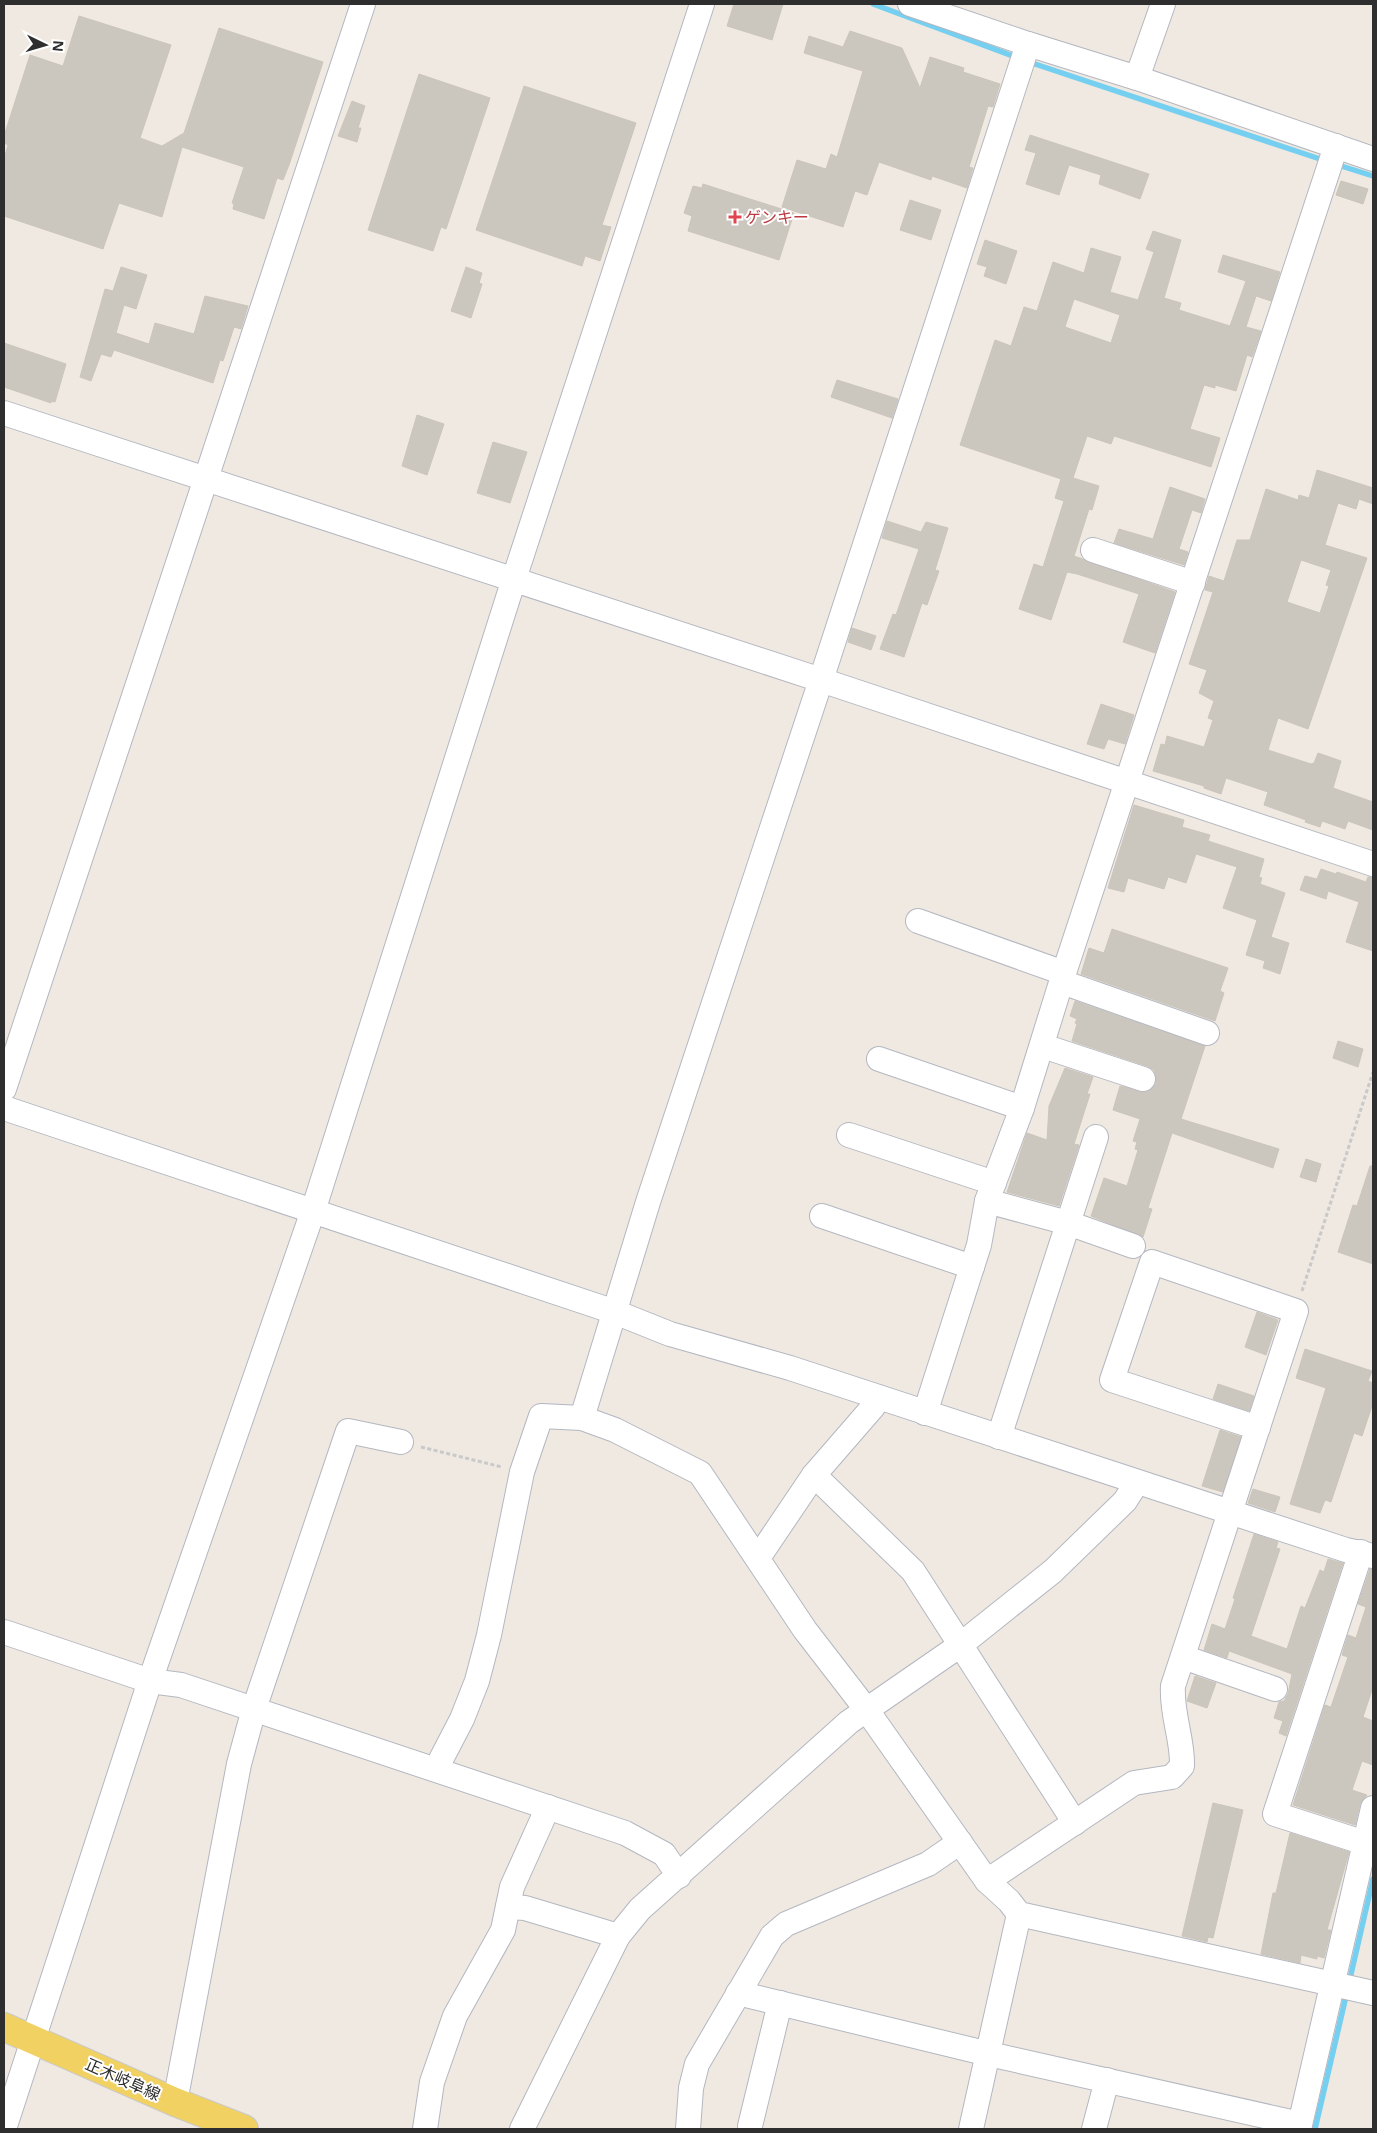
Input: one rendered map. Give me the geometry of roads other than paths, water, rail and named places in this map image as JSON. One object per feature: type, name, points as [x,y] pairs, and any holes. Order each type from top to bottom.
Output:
[{"type":"main road","name":"正木岐阜線","points":[[4,2027],[238,2128]]},
{"type":"street","points":[[4,1089],[363,4]]},
{"type":"street","points":[[4,2129],[150,1681],[313,1211],[514,579],[702,4]]},
{"type":"street","points":[[910,4],[1373,158]]},
{"type":"street","points":[[1137,78],[1163,4]]},
{"type":"street","points":[[582,1418],[648,1202],[821,680],[1028,44]]},
{"type":"street","points":[[925,1413],[979,1245],[991,1192],[1043,1046],[1063,978],[1336,146]]},
{"type":"street","points":[[4,413],[1128,781],[1373,864]]},
{"type":"street","points":[[1094,550],[1193,583]]},
{"type":"street","points":[[918,921],[1207,1033]]},
{"type":"street","points":[[1043,1046],[1143,1079]]},
{"type":"street","points":[[879,1059],[1022,1108]]},
{"type":"street","points":[[4,1108],[615,1312],[670,1334],[790,1368],[1346,1550],[1367,1554],[1275,1814],[1365,1843]]},
{"type":"street","points":[[849,1135],[1068,1223],[1133,1246]]},
{"type":"street","points":[[999,1437],[1096,1137]]},
{"type":"street","points":[[822,1216],[972,1267]]},
{"type":"street","points":[[987,1881],[1134,1783],[1172,1777],[1182,1766],[1182,1752],[1172,1704],[1173,1686],[1231,1512],[1296,1310],[1152,1262],[1112,1380],[1258,1428]]},
{"type":"street","points":[[758,1558],[814,1475],[873,1407],[878,1397]]},
{"type":"street","points":[[436,1769],[462,1719],[477,1681],[489,1635],[522,1472],[541,1416],[582,1418],[615,1430],[700,1473],[805,1630],[866,1709],[987,1881],[1009,1901],[1018,1914],[1373,1993]]},
{"type":"street","points":[[175,2102],[239,1764],[254,1709],[348,1431],[401,1442]]},
{"type":"street","points":[[814,1475],[913,1571],[959,1646],[1075,1822]]},
{"type":"street","points":[[522,2129],[618,1936],[640,1909],[866,1709],[959,1646],[1053,1571],[1125,1500],[1137,1482]]},
{"type":"street","points":[[4,1632],[150,1681],[181,1685],[625,1833],[664,1854],[679,1876]]},
{"type":"street","points":[[1183,1657],[1275,1689]]},
{"type":"street","points":[[425,2129],[432,2082],[455,2016],[503,1930],[512,1886],[548,1807]]},
{"type":"street","points":[[738,1993],[1300,2127],[1373,1813]]},
{"type":"street","points":[[688,2129],[691,2088],[697,2064],[772,1936],[786,1924],[928,1864],[960,1842]]},
{"type":"street","points":[[508,1907],[525,1908],[618,1936]]},
{"type":"street","points":[[972,2129],[1018,1914]]},
{"type":"street","points":[[750,2126],[780,2004]]},
{"type":"street","points":[[1094,2129],[1106,2080]]},
{"type":"waterway","points":[[873,4],[1018,58]]},
{"type":"waterway","points":[[1029,62],[1326,161]]},
{"type":"waterway","points":[[1335,164],[1373,176]]},
{"type":"waterway","points":[[1349,1983],[1373,1879]]},
{"type":"waterway","points":[[1315,2129],[1347,1992]]},
{"type":"place","name":"ゲンキー","points":[[735,217]]}]
